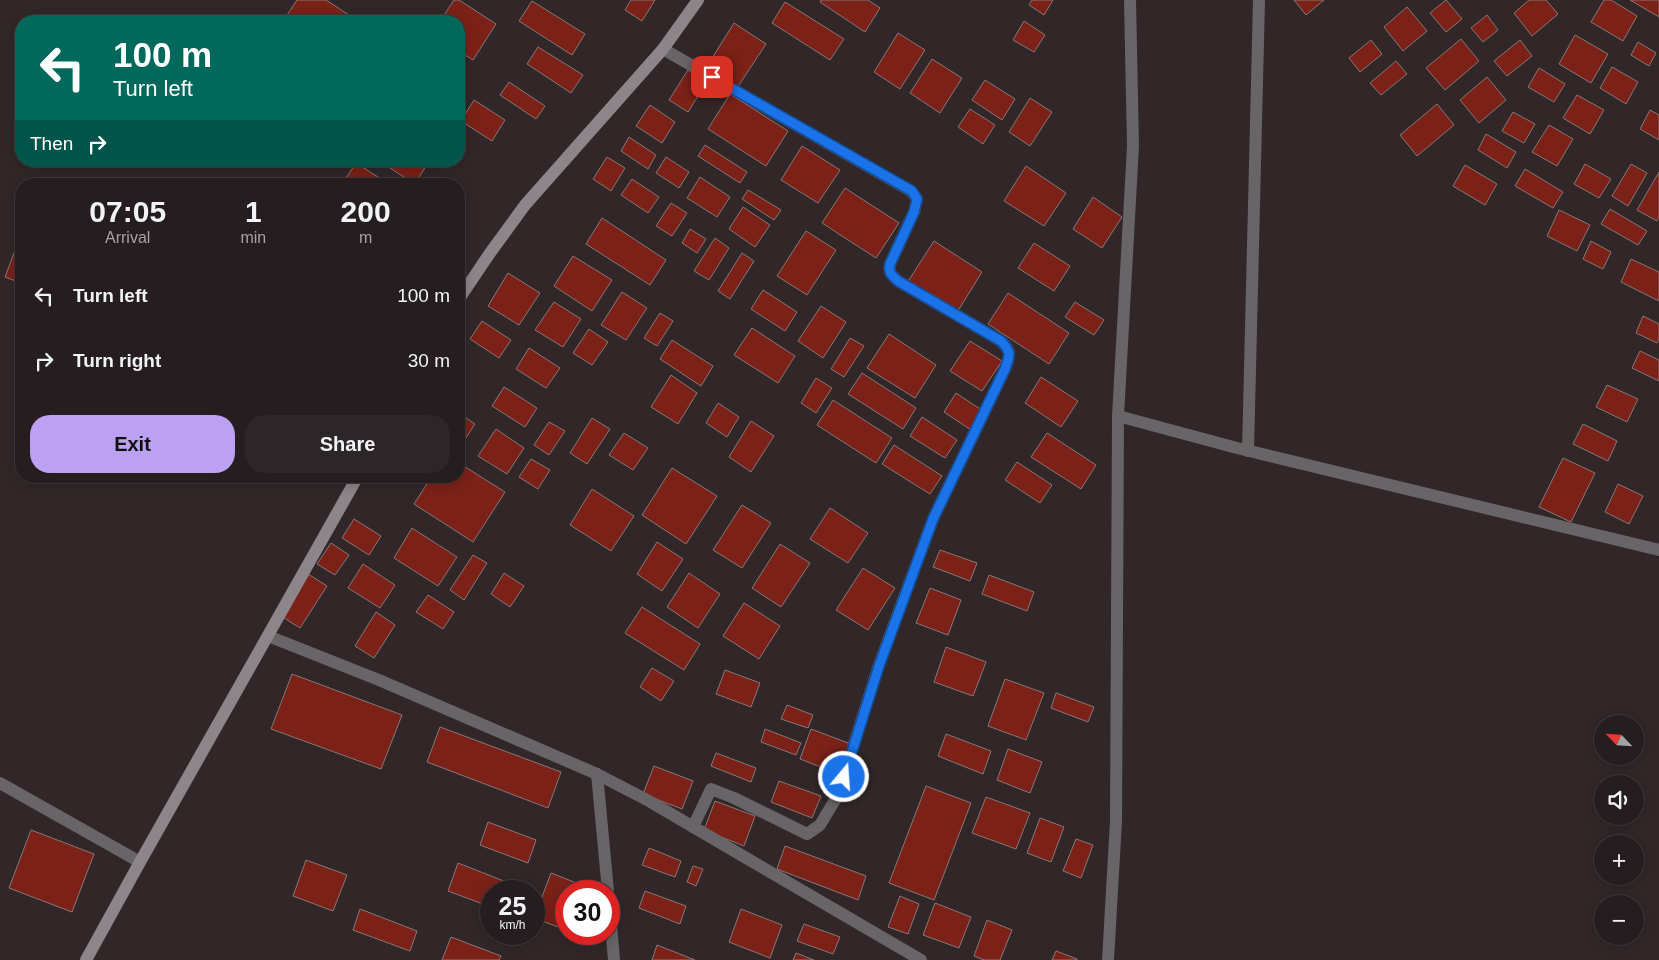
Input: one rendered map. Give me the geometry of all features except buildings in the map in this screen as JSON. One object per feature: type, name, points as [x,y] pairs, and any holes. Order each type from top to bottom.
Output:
[{"type":"main road","points":[[465,290],[525,205],[663,49],[698,0]]},
{"type":"main road","points":[[86,960],[354,483]]},
{"type":"street","points":[[1108,960],[1116,820],[1118,416],[1133,146],[1130,0]]},
{"type":"street","points":[[1242,449],[1260,0]]},
{"type":"street","points":[[663,49],[912,191],[917,199],[914,212],[890,264],[889,270],[891,274],[898,281],[1001,341],[1008,348],[1010,355],[933,519],[879,666],[838,795],[820,825],[807,834],[734,798],[711,789],[693,827]]},
{"type":"street","points":[[1118,416],[1242,449],[1659,550]]},
{"type":"street","points":[[268,636],[388,684],[597,774],[693,827],[921,960]]},
{"type":"street","points":[[597,774],[607,880]]},
{"type":"street","points":[[0,783],[140,862]]},
{"type":"street","points":[[613,945],[614,960]]},
{"type":"route","points":[[712,77],[912,191],[917,199],[914,212],[890,264],[889,270],[891,274],[898,281],[1001,341],[1008,348],[1010,355],[933,519],[879,666],[844,777]]}]
